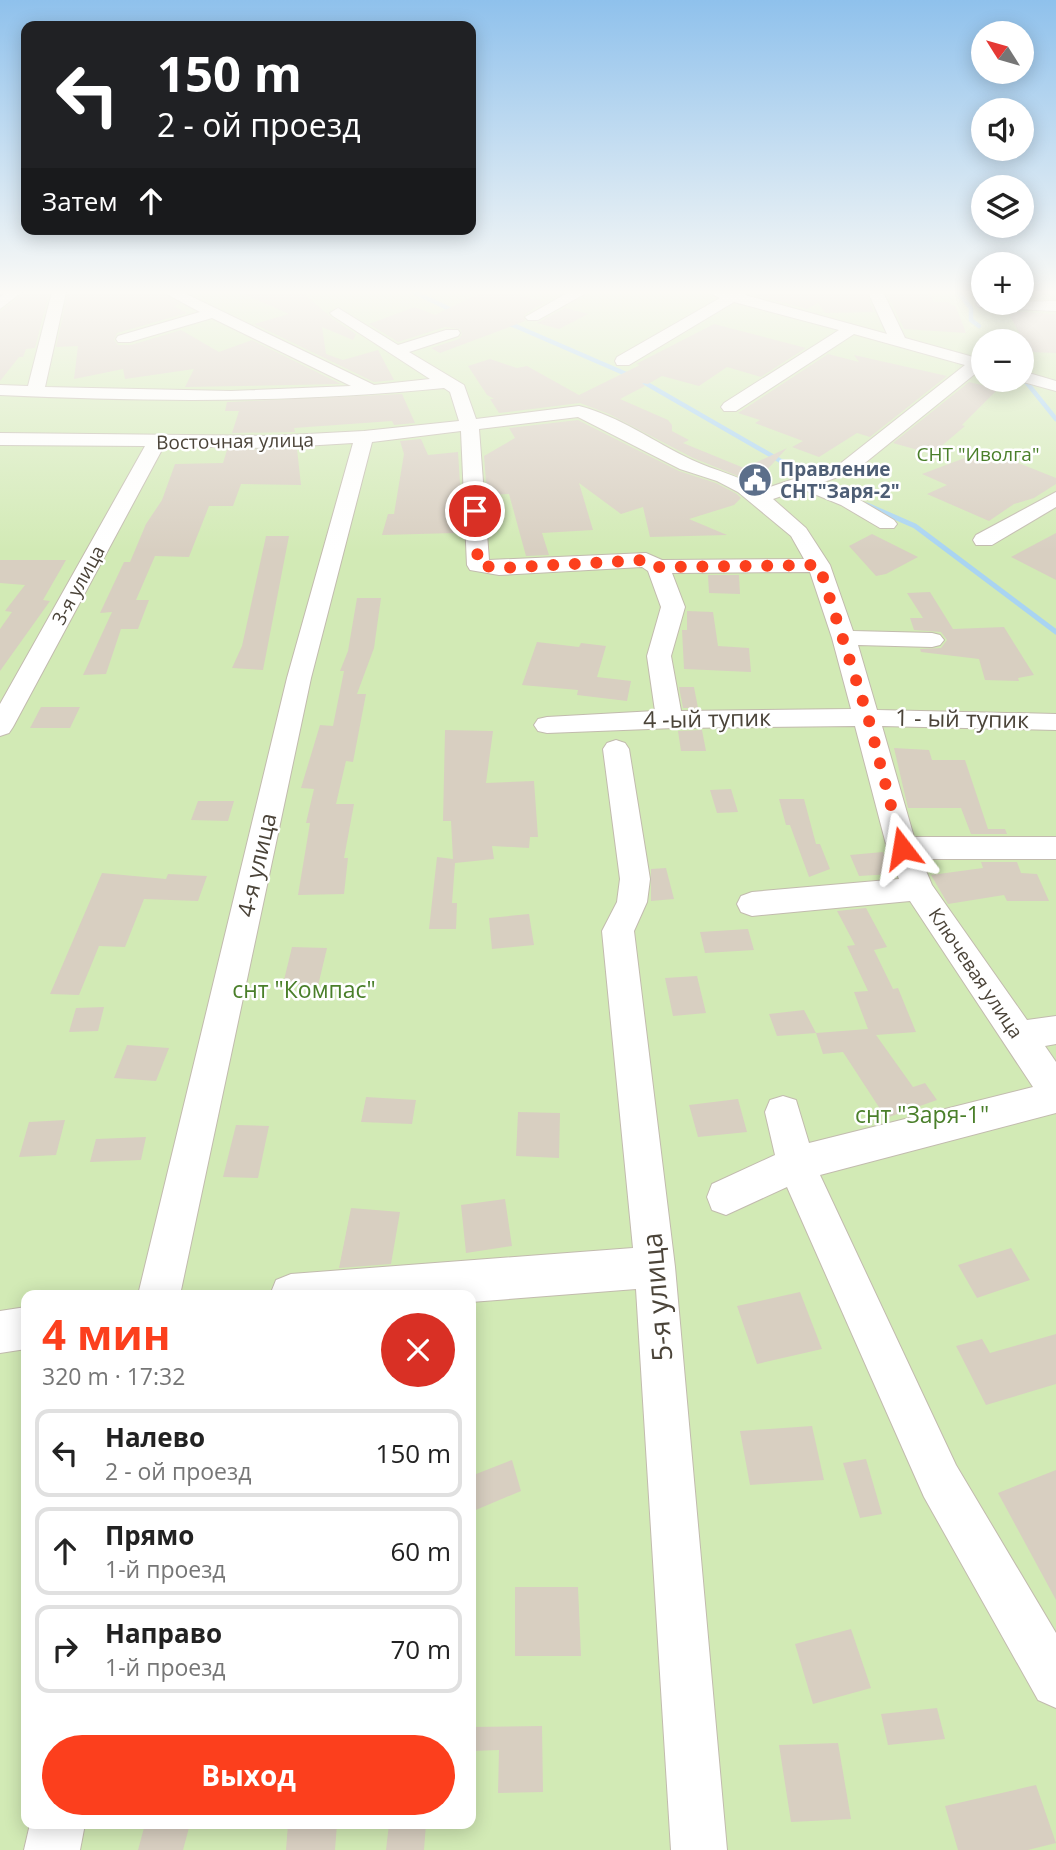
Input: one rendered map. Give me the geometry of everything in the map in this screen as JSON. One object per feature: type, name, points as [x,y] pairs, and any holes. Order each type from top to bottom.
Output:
[{"type":"street","points":[[35,392],[38,378]]},
{"type":"street","points":[[348,378],[372,390]]},
{"type":"street","points":[[440,378],[458,389],[468,425],[474,469],[478,565],[499,568],[646,560],[658,567],[819,565]]},
{"type":"street","points":[[730,407],[775,378]]},
{"type":"street","points":[[759,497],[810,481],[857,461],[963,378]]},
{"type":"street","points":[[1034,380],[1056,386]]},
{"type":"street","points":[[0,390],[229,397],[372,390],[447,383]]},
{"type":"street","name":"Ключевая улица","points":[[468,425],[579,411],[597,417],[687,465],[724,477],[759,497],[799,532],[819,565],[844,638],[868,717],[902,848],[918,889],[1056,1091]]},
{"type":"street","name":"Восточная улица","points":[[0,439],[156,443],[270,442],[364,437],[468,425]]},
{"type":"street","name":"4-я улица","points":[[160,1290],[299,678],[364,437]]},
{"type":"street","name":"3-я улица","points":[[0,727],[156,443]]},
{"type":"street","points":[[810,481],[887,524]]},
{"type":"street","points":[[984,540],[1056,498]]},
{"type":"street","points":[[658,567],[673,607],[659,656],[669,719]]},
{"type":"street","points":[[844,638],[932,640]]},
{"type":"street","name":"4 -ый тупик","points":[[547,724],[669,719],[868,717]]},
{"type":"street","name":"1 - ый тупик","points":[[868,717],[1056,722]]},
{"type":"street","name":"5-я улица","points":[[615,750],[635,879],[632,902],[618,931],[655,1267],[699,1850]]},
{"type":"street","points":[[902,848],[1056,848]]},
{"type":"street","points":[[752,904],[918,889]]},
{"type":"street","points":[[1018,1036],[1056,1030]]},
{"type":"street","points":[[726,1197],[796,1164],[1056,1097]]},
{"type":"street","points":[[783,1112],[796,1164],[940,1481],[1056,1682]]},
{"type":"street","points":[[356,1290],[655,1267]]},
{"type":"street","points":[[0,1332],[21,1329]]},
{"type":"street","points":[[52,1850],[57,1829]]},
{"type":"green space","name":"снт \"Компас\"","points":[[0,378],[971,378],[971,392],[1034,392],[1034,378],[1056,378],[1056,1850],[0,1850]]},
{"type":"building","points":[[189,378],[330,378],[341,384],[185,387]]},
{"type":"building","points":[[366,378],[394,380],[374,382]]},
{"type":"building","points":[[476,378],[549,378],[579,395],[613,378],[658,378],[648,384],[642,383],[645,386],[620,399],[668,420],[672,431],[689,440],[683,443],[744,468],[787,448],[755,483],[693,458],[609,414],[580,403],[499,413],[490,399],[494,399],[487,395]]},
{"type":"building","points":[[671,378],[710,378],[699,386]]},
{"type":"building","points":[[791,378],[944,378],[870,437],[857,433],[819,457],[792,447],[803,441],[755,423],[760,420],[738,413]]},
{"type":"building","points":[[969,382],[971,392],[995,392],[962,425],[965,426],[932,454],[893,443]]},
{"type":"building","points":[[402,394],[415,423],[394,425],[392,421],[294,428],[295,432],[232,433],[239,411],[225,411],[227,402]]},
{"type":"building","points":[[578,420],[679,471],[716,483],[737,494],[741,498],[734,505],[689,519],[727,535],[650,537],[643,507],[621,514],[579,483],[593,530],[542,533],[549,555],[526,556],[509,494],[487,495],[484,456],[515,438],[509,428]]},
{"type":"building","points":[[421,439],[428,455],[458,452],[461,499],[455,499],[455,533],[382,535],[388,514],[394,514],[404,454],[400,441]]},
{"type":"building","points":[[297,449],[301,485],[241,484],[233,506],[209,506],[189,557],[155,556],[136,600],[149,600],[138,629],[121,629],[106,674],[83,675],[112,612],[100,613],[124,562],[130,562],[146,524],[162,500],[175,464],[223,463],[227,450]]},
{"type":"building","points":[[986,450],[1056,478],[1056,484],[1034,498],[1014,504],[989,521],[927,494],[947,485],[922,474]]},
{"type":"building","points":[[1056,533],[1056,580],[1011,557]]},
{"type":"building","points":[[872,534],[918,557],[886,574],[876,576],[849,546]]},
{"type":"building","points":[[266,536],[289,536],[263,670],[232,668],[242,646]]},
{"type":"building","points":[[0,560],[66,560],[43,600],[50,601],[0,671],[0,629],[12,612],[5,611],[25,585],[0,583]]},
{"type":"building","points":[[708,575],[739,575],[740,594],[709,593]]},
{"type":"building","points":[[930,592],[953,629],[1004,627],[1034,675],[1018,678],[1019,681],[985,680],[979,659],[921,652],[920,649],[941,648],[947,640],[941,632],[914,630],[910,618],[923,618],[907,593]]},
{"type":"building","points":[[357,598],[381,598],[374,648],[357,694],[366,694],[353,762],[346,761],[336,804],[354,804],[344,858],[348,858],[344,894],[298,895],[310,823],[306,823],[314,789],[301,788],[320,725],[333,726],[344,671],[340,671],[348,651]]},
{"type":"building","points":[[687,611],[713,612],[718,646],[749,648],[751,672],[684,669],[682,630],[687,630]]},
{"type":"building","points":[[537,642],[579,647],[581,643],[606,646],[597,677],[631,681],[627,701],[577,695],[578,690],[522,685]]},
{"type":"building","points":[[679,687],[694,687],[698,708],[683,708]]},
{"type":"building","points":[[41,707],[80,707],[70,728],[30,728]]},
{"type":"building","points":[[445,730],[493,731],[486,783],[534,781],[538,837],[530,837],[529,848],[492,846],[494,859],[455,863],[452,903],[457,903],[456,929],[429,929],[437,857],[453,859],[451,821],[443,821]]},
{"type":"building","points":[[702,730],[706,751],[681,751],[678,731]]},
{"type":"building","points":[[894,748],[929,750],[932,760],[965,760],[988,829],[1005,829],[1007,834],[971,834],[961,808],[908,808]]},
{"type":"building","points":[[731,789],[738,812],[717,813],[710,790]]},
{"type":"building","points":[[779,799],[804,799],[816,844],[820,844],[830,869],[809,877],[790,825],[786,825]]},
{"type":"building","points":[[198,801],[234,801],[228,821],[191,820]]},
{"type":"building","points":[[883,852],[892,874],[859,876],[850,855]]},
{"type":"building","points":[[981,862],[1017,862],[1021,873],[1037,874],[1049,901],[1007,901],[1004,895],[948,904],[931,875],[983,868]]},
{"type":"building","points":[[666,868],[674,899],[651,901],[651,869]]},
{"type":"building","points":[[102,873],[166,879],[168,874],[207,876],[198,901],[144,899],[125,947],[99,946],[79,995],[50,994]]},
{"type":"building","points":[[866,908],[887,947],[874,950],[893,989],[898,988],[916,1032],[876,1035],[913,1087],[925,1083],[937,1100],[886,1118],[843,1052],[823,1054],[816,1033],[868,1029],[854,992],[868,991],[847,946],[855,945],[837,911]]},
{"type":"building","points":[[529,914],[534,945],[492,949],[489,918]]},
{"type":"building","points":[[748,929],[754,950],[705,953],[700,932]]},
{"type":"building","points":[[292,947],[327,948],[318,986],[283,984]]},
{"type":"building","points":[[697,976],[706,1013],[673,1016],[665,978]]},
{"type":"building","points":[[104,1007],[98,1031],[69,1032],[76,1008]]},
{"type":"building","points":[[804,1010],[816,1033],[777,1036],[769,1014]]},
{"type":"building","points":[[127,1045],[169,1048],[156,1081],[114,1078]]},
{"type":"building","points":[[366,1097],[416,1100],[412,1124],[361,1122]]},
{"type":"building","points":[[738,1099],[747,1132],[698,1137],[689,1105]]},
{"type":"building","points":[[518,1112],[560,1113],[559,1158],[516,1156]]},
{"type":"building","points":[[65,1120],[56,1155],[19,1157],[29,1122]]},
{"type":"building","points":[[236,1125],[269,1126],[258,1178],[223,1177]]},
{"type":"building","points":[[146,1137],[141,1160],[90,1162],[96,1139]]},
{"type":"building","points":[[505,1199],[512,1246],[466,1253],[461,1205]]},
{"type":"building","points":[[351,1208],[400,1212],[391,1264],[339,1268]]},
{"type":"building","points":[[1011,1248],[1030,1280],[977,1298],[958,1265]]},
{"type":"building","points":[[800,1292],[822,1349],[757,1364],[737,1306]]},
{"type":"building","points":[[1056,1334],[1056,1384],[986,1405],[956,1346],[982,1339],[990,1353]]},
{"type":"building","points":[[812,1426],[824,1480],[750,1485],[740,1431]]},
{"type":"building","points":[[866,1459],[882,1514],[860,1518],[843,1463]]},
{"type":"building","points":[[512,1460],[521,1491],[476,1510],[476,1474]]},
{"type":"building","points":[[1056,1470],[1056,1600],[998,1493]]},
{"type":"building","points":[[515,1587],[578,1587],[581,1656],[515,1656]]},
{"type":"building","points":[[851,1629],[871,1688],[813,1704],[795,1644]]},
{"type":"building","points":[[937,1708],[945,1739],[888,1745],[881,1714]]},
{"type":"building","points":[[542,1726],[543,1792],[498,1793],[499,1750],[476,1751],[476,1727]]},
{"type":"building","points":[[838,1743],[851,1819],[791,1822],[779,1745]]},
{"type":"building","points":[[1036,1785],[1056,1843],[1028,1850],[958,1850],[945,1806]]},
{"type":"building","points":[[144,1829],[189,1829],[183,1850],[138,1850]]},
{"type":"building","points":[[288,1829],[337,1829],[335,1850],[286,1850]]},
{"type":"building","points":[[388,1829],[426,1829],[424,1850],[386,1850]]},
{"type":"waterway","points":[[636,378],[786,464]]},
{"type":"waterway","points":[[1034,392],[1056,419]]},
{"type":"waterway","points":[[783,462],[811,479]]},
{"type":"waterway","points":[[867,505],[915,526],[1056,632]]},
{"type":"place","name":"Правление СНТ\"Заря-2\"","points":[[755,480]]},
{"type":"route","points":[[475,511],[478,565],[499,568],[646,560],[658,567],[819,565],[868,717],[902,848]]},
{"type":"park label","name":"СНТ \"Иволга\"","points":[[978,454]]},
{"type":"park label","name":"снт \"Заря-1\"","points":[[922,1115]]}]
